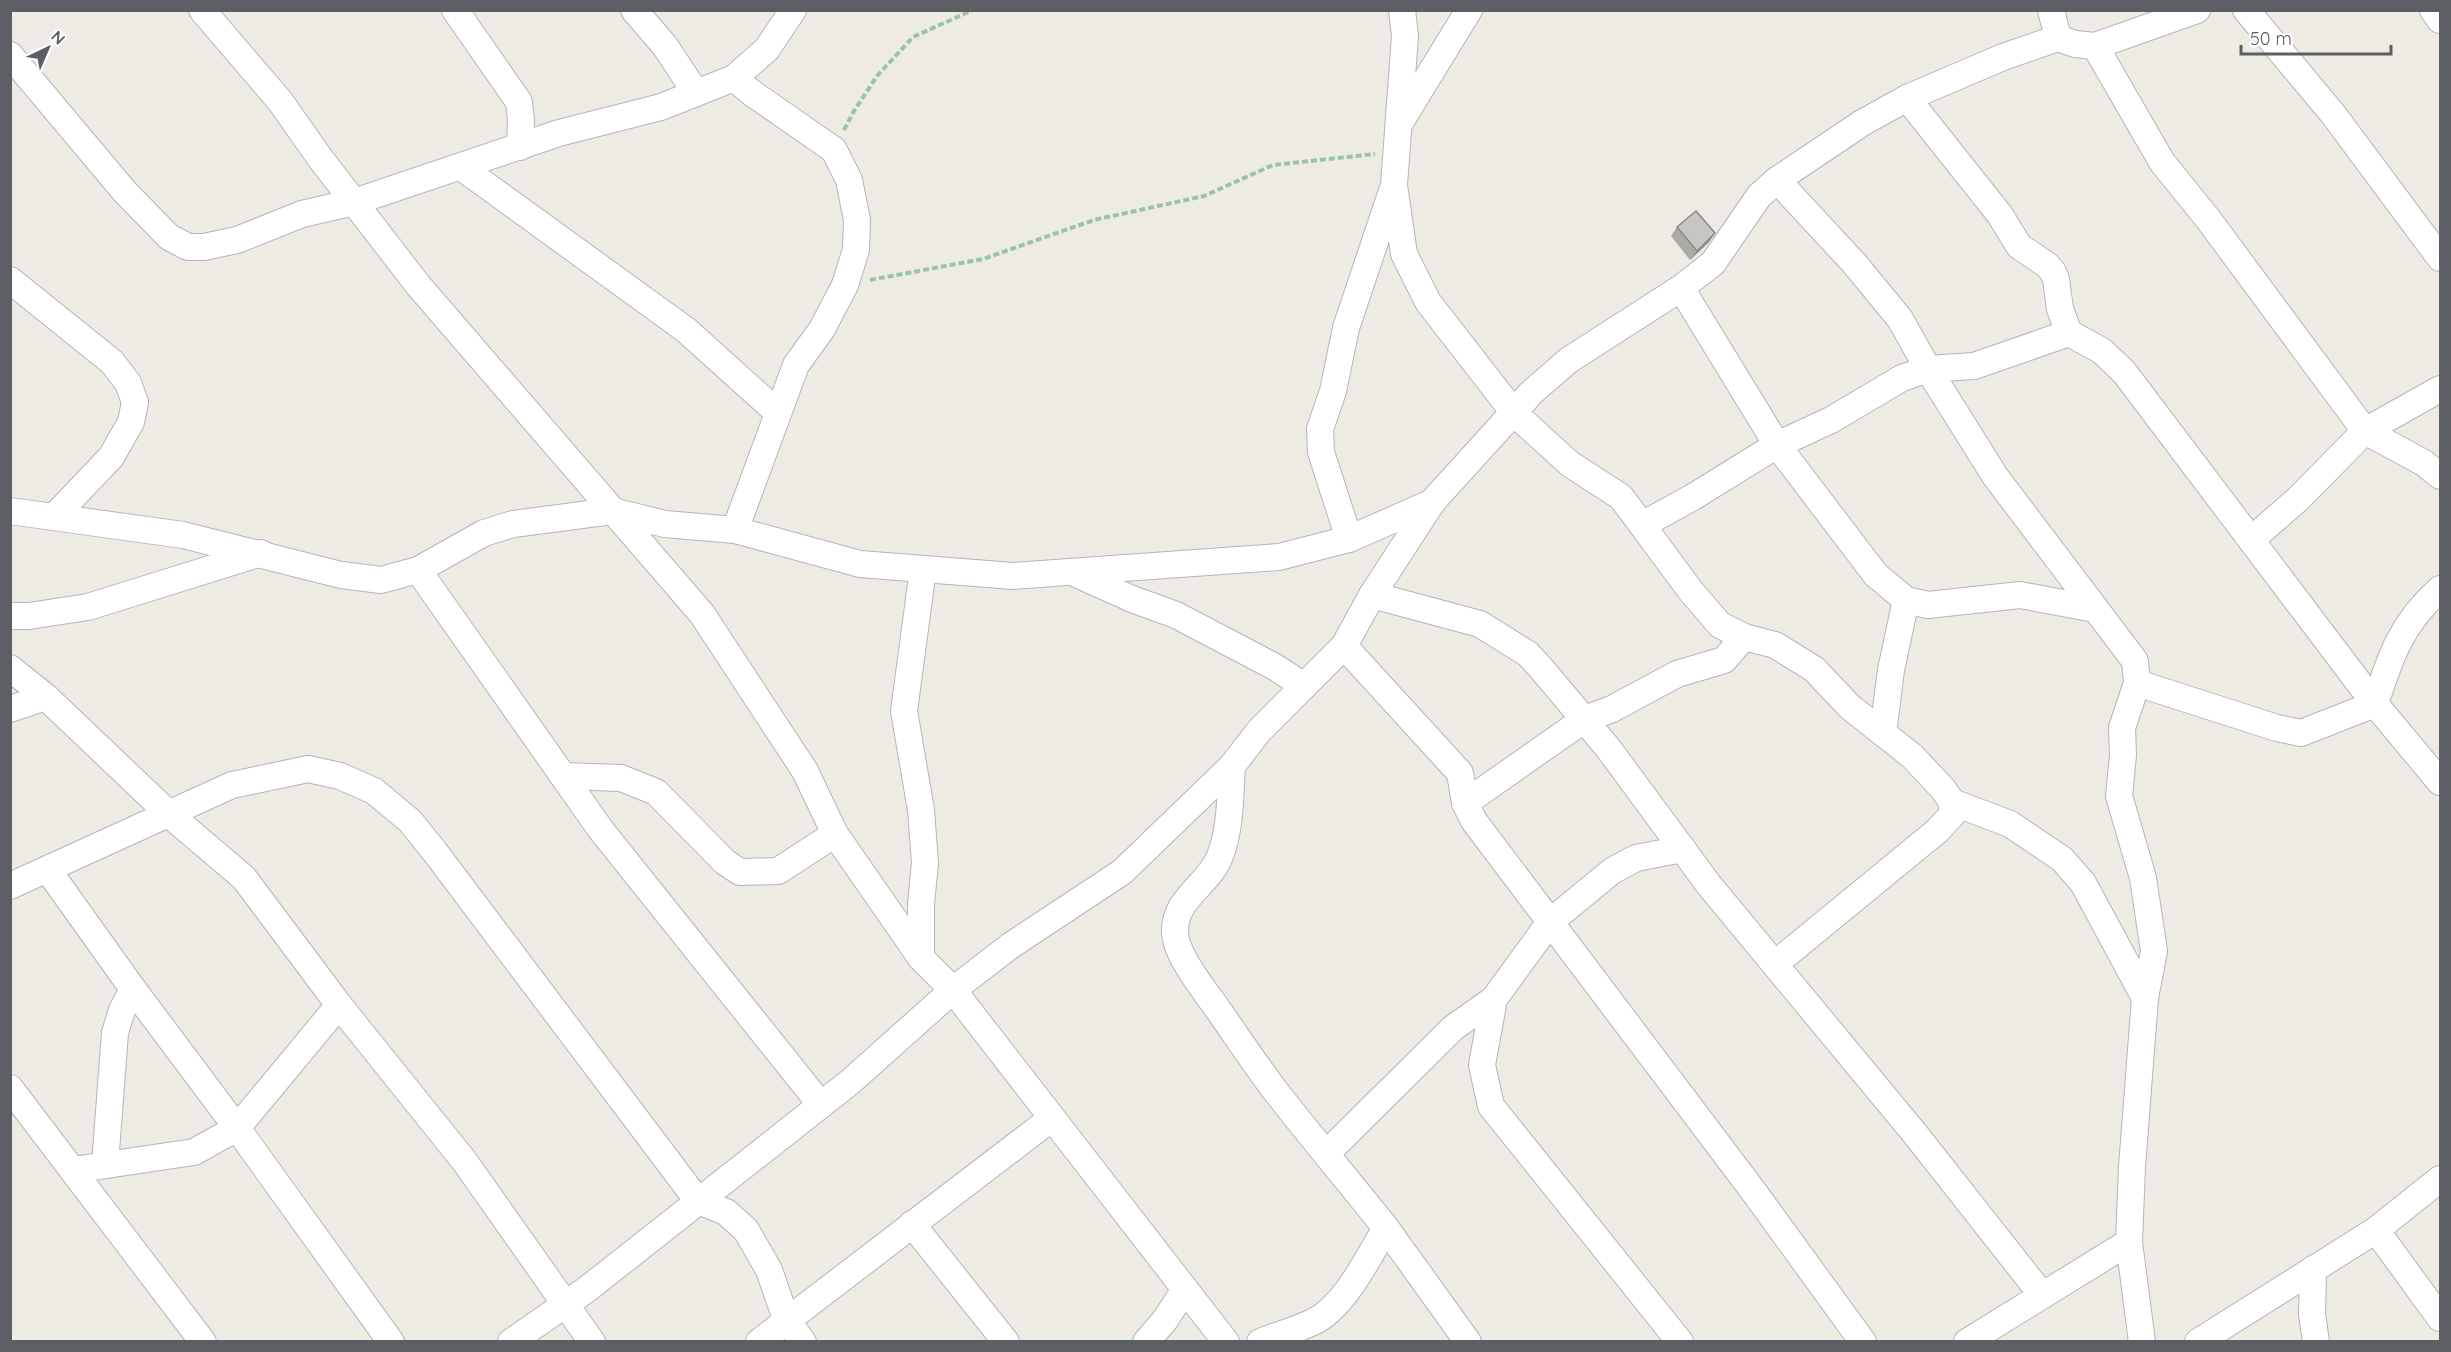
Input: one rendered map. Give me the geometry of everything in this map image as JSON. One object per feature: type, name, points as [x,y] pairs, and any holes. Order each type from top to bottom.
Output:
[{"type":"street","points":[[202,10],[280,101],[418,285],[708,622],[805,771],[835,834],[921,958],[953,990],[1226,1341]]},
{"type":"street","points":[[455,10],[519,102],[520,147]]},
{"type":"street","points":[[634,10],[665,46],[696,93]]},
{"type":"street","points":[[10,55],[125,192],[169,237],[188,247],[204,247],[237,240],[302,214],[354,202],[559,133],[661,106],[734,78],[767,49],[793,10]]},
{"type":"street","points":[[1402,10],[1405,36],[1394,184],[1404,254],[1428,302],[1515,414],[1570,464],[1621,497],[1690,590],[1720,625],[1744,637],[1775,645],[1814,669],[1850,707],[1912,756],[1952,802],[2010,824],[2062,859],[2083,883],[2145,998]]},
{"type":"street","points":[[1398,127],[1468,10]]},
{"type":"street","points":[[2051,10],[2058,38]]},
{"type":"street","points":[[511,1341],[586,1290],[850,1082],[953,990],[1038,926],[1122,872],[1232,766],[1258,731],[1344,646],[1372,595],[1433,501],[1515,414],[1532,392],[1569,360],[1681,288],[1713,263],[1759,196],[1777,180],[1862,123],[1907,98],[2002,57],[2058,38],[2075,44],[2095,46],[2197,10]]},
{"type":"street","points":[[2246,10],[2333,114],[2440,258]]},
{"type":"street","points":[[2433,10],[2440,20]]},
{"type":"street","points":[[2095,46],[2162,162],[2208,219],[2365,431],[2424,463],[2440,476]]},
{"type":"street","points":[[734,78],[834,150],[849,180],[857,220],[856,250],[845,285],[822,329],[796,365],[735,530]]},
{"type":"street","points":[[1907,98],[2000,215],[2019,246],[2026,253],[2047,265],[2053,272],[2060,309],[2069,333],[2102,351],[2124,372],[2375,704],[2440,782]]},
{"type":"street","points":[[461,167],[686,330],[777,412]]},
{"type":"street","points":[[1777,180],[1854,263],[1900,319],[1928,369],[1995,476],[2135,661],[2137,683],[2122,728],[2123,754],[2119,796],[2143,878],[2154,951],[2145,998],[2132,1167],[2129,1242],[2142,1341]]},
{"type":"street","points":[[1349,539],[1321,452],[1320,429],[1333,391],[1346,328],[1394,184]]},
{"type":"street","points":[[10,280],[112,362],[128,383],[135,402],[131,422],[122,442],[111,457],[54,517]]},
{"type":"street","points":[[1681,288],[1777,445],[1876,575],[1906,600],[1928,606],[2020,595],[2095,609]]},
{"type":"street","points":[[1641,525],[1693,497],[1777,445],[1831,420],[1902,378],[1928,369],[1974,366],[2069,333]]},
{"type":"street","points":[[2251,540],[2297,500],[2365,431],[2440,389]]},
{"type":"street","points":[[10,511],[183,535],[262,553],[341,575],[381,580],[418,570],[484,533],[513,524],[612,511],[665,524],[735,530],[796,549],[860,564],[1013,576],[1279,557],[1349,539],[1433,501]]},
{"type":"street","points":[[10,616],[28,616],[88,607],[262,553]]},
{"type":"street","points":[[921,958],[921,904],[925,863],[921,810],[903,711],[923,569]]},
{"type":"street","points":[[418,570],[601,831],[821,1105]]},
{"type":"street","points":[[1071,571],[1132,599],[1176,615],[1275,667],[1304,686]]},
{"type":"street","points":[[2137,683],[2277,728],[2301,733],[2375,704],[2399,637],[2421,606],[2440,589]]},
{"type":"street","points":[[1372,595],[1450,614],[1480,624],[1528,654],[1585,719],[1709,885],[1916,1135],[2042,1295]]},
{"type":"street","points":[[1883,733],[1890,670],[1906,600]]},
{"type":"street","points":[[1465,802],[1585,719],[1612,709],[1677,674],[1724,660],[1744,637]]},
{"type":"street","points":[[1344,646],[1460,773],[1465,802],[1474,821],[1754,1192],[1863,1341]]},
{"type":"street","points":[[10,668],[46,697],[170,815],[244,878],[339,1005],[465,1162],[592,1341]]},
{"type":"street","points":[[10,709],[46,697]]},
{"type":"street","points":[[1232,766],[1227,832],[1220,858],[1204,882],[1186,898],[1178,913],[1174,933],[1181,954],[1276,1092],[1386,1228],[1468,1341]]},
{"type":"street","points":[[10,886],[232,785],[308,769],[340,776],[374,791],[410,820],[698,1201],[726,1212],[747,1230],[769,1270],[786,1319],[803,1341]]},
{"type":"street","points":[[562,776],[621,778],[656,792],[725,862],[740,872],[778,871],[835,834]]},
{"type":"street","points":[[1775,964],[1936,831],[1952,815],[1952,802]]},
{"type":"street","points":[[1326,1154],[1453,1028],[1494,999],[1550,922],[1612,871],[1636,858],[1683,849]]},
{"type":"street","points":[[48,870],[391,1341]]},
{"type":"street","points":[[105,1164],[115,1033],[122,1010],[133,989]]},
{"type":"street","points":[[1494,999],[1482,1065],[1491,1106],[1680,1341]]},
{"type":"street","points":[[73,1170],[194,1152],[237,1128],[339,1005]]},
{"type":"street","points":[[10,1088],[203,1341]]},
{"type":"street","points":[[759,1341],[1052,1118]]},
{"type":"street","points":[[2198,1341],[2376,1230],[2440,1179]]},
{"type":"street","points":[[912,1224],[1006,1341]]},
{"type":"street","points":[[1260,1341],[1315,1322],[1348,1290],[1386,1228]]},
{"type":"street","points":[[2376,1230],[2440,1318]]},
{"type":"street","points":[[1967,1341],[2129,1242]]},
{"type":"street","points":[[2313,1269],[2312,1314],[2316,1341]]},
{"type":"street","points":[[1146,1341],[1165,1320],[1185,1289]]},
{"type":"path","points":[[834,150],[854,111],[877,76],[914,37],[974,10]]},
{"type":"path","points":[[845,285],[983,259],[1094,220],[1204,196],[1273,165],[1395,152]]},
{"type":"building","points":[[1696,211],[1715,233],[1697,251],[1677,227]]}]
